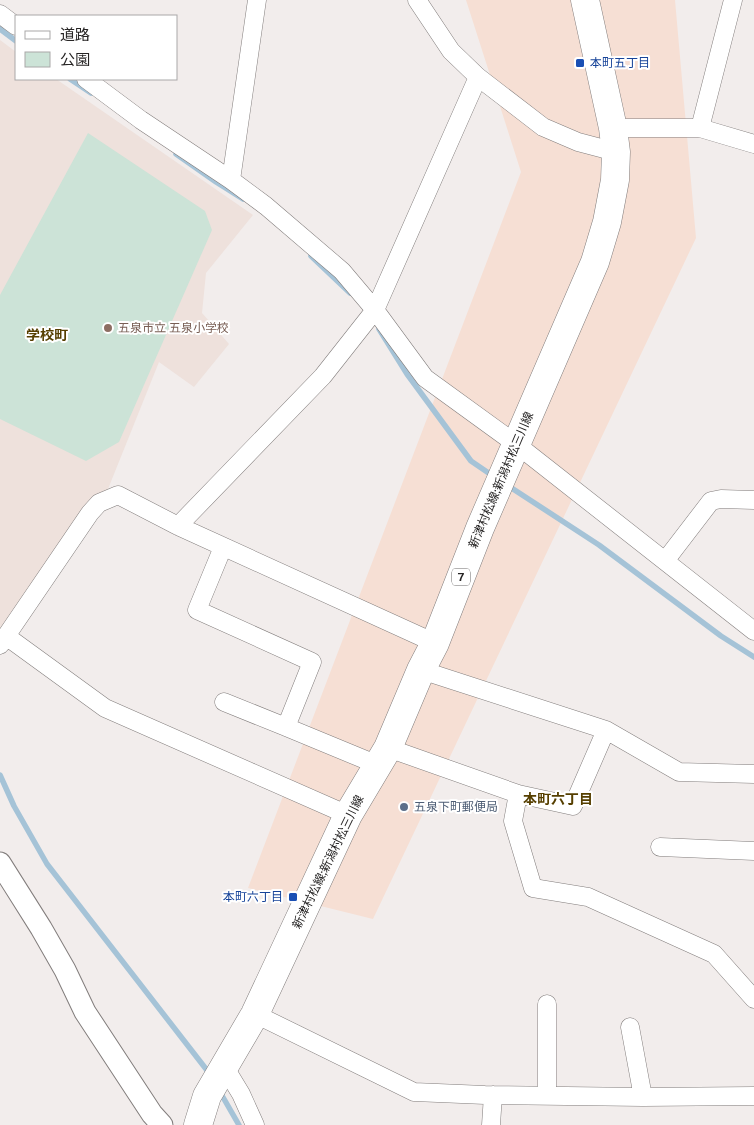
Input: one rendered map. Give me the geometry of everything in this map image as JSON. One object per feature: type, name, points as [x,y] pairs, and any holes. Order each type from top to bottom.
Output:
[{"type":"main road","name":"新津村松線;新潟村松三川線","points":[[198,1125],[206,1096],[254,1014],[348,815],[383,756],[435,643],[480,528],[595,262],[607,222],[615,180],[614,140],[585,0]]},
{"type":"street","points":[[231,180],[257,0]]},
{"type":"street","points":[[417,0],[451,51],[478,77],[543,127],[578,142],[614,140],[700,128],[754,144]]},
{"type":"street","points":[[700,128],[733,0]]},
{"type":"street","points":[[0,14],[15,25]]},
{"type":"street","points":[[178,526],[323,376],[376,310],[478,77]]},
{"type":"street","points":[[87,80],[141,120],[231,180],[266,206],[342,271],[376,310],[425,378],[516,444],[754,631]]},
{"type":"street","points":[[348,815],[105,708],[3,641],[90,513],[99,503],[118,495],[178,526],[435,643]]},
{"type":"street","points":[[665,561],[711,502],[721,499],[754,500]]},
{"type":"street","points":[[223,547],[197,610],[312,662],[286,727]]},
{"type":"street","points":[[421,670],[606,730],[679,772],[754,774]]},
{"type":"street","points":[[224,702],[286,727],[383,756],[518,794],[573,806],[606,730]]},
{"type":"street","points":[[518,794],[513,821],[533,888],[588,897],[714,954],[754,999]]},
{"type":"street","points":[[660,847],[754,850]]},
{"type":"street","points":[[0,863],[65,970],[85,1012],[152,1114],[162,1125]]},
{"type":"street","points":[[546,1096],[547,1004]]},
{"type":"street","points":[[254,1014],[414,1092],[546,1096],[754,1096]]},
{"type":"street","points":[[630,1027],[643,1097]]},
{"type":"street","points":[[224,1066],[241,1094],[255,1125]]},
{"type":"street","points":[[491,1125],[493,1095]]},
{"type":"shaded area","points":[[466,0],[675,0],[696,238],[373,919],[248,888],[521,172]]},
{"type":"shaded area","name":"五泉市立 五泉小学校","points":[[0,40],[15,51],[15,80],[57,80],[253,215],[206,273],[202,313],[229,344],[194,387],[159,362],[108,489],[87,503],[0,637]]},
{"type":"green space","points":[[88,133],[205,211],[212,230],[119,442],[86,461],[0,419],[0,295]]},
{"type":"waterway","points":[[0,29],[15,40]]},
{"type":"waterway","points":[[72,80],[91,93]]},
{"type":"waterway","points":[[176,154],[243,199]]},
{"type":"waterway","points":[[311,256],[350,293]]},
{"type":"waterway","points":[[379,329],[407,374],[471,461],[493,476]]},
{"type":"waterway","points":[[507,485],[599,545],[721,636],[754,657]]},
{"type":"waterway","points":[[0,775],[14,806],[47,864],[210,1076]]},
{"type":"waterway","points":[[220,1092],[239,1125]]},
{"type":"place","name":"本町五丁目","points":[[580,63]]},
{"type":"place","name":"五泉市立 五泉小学校","points":[[108,328]]},
{"type":"place","name":"五泉下町郵便局","points":[[404,807]]},
{"type":"place","name":"本町六丁目","points":[[293,897]]},
{"type":"district","name":"学校町","points":[[47,335]]},
{"type":"district","name":"本町六丁目","points":[[558,799]]}]
